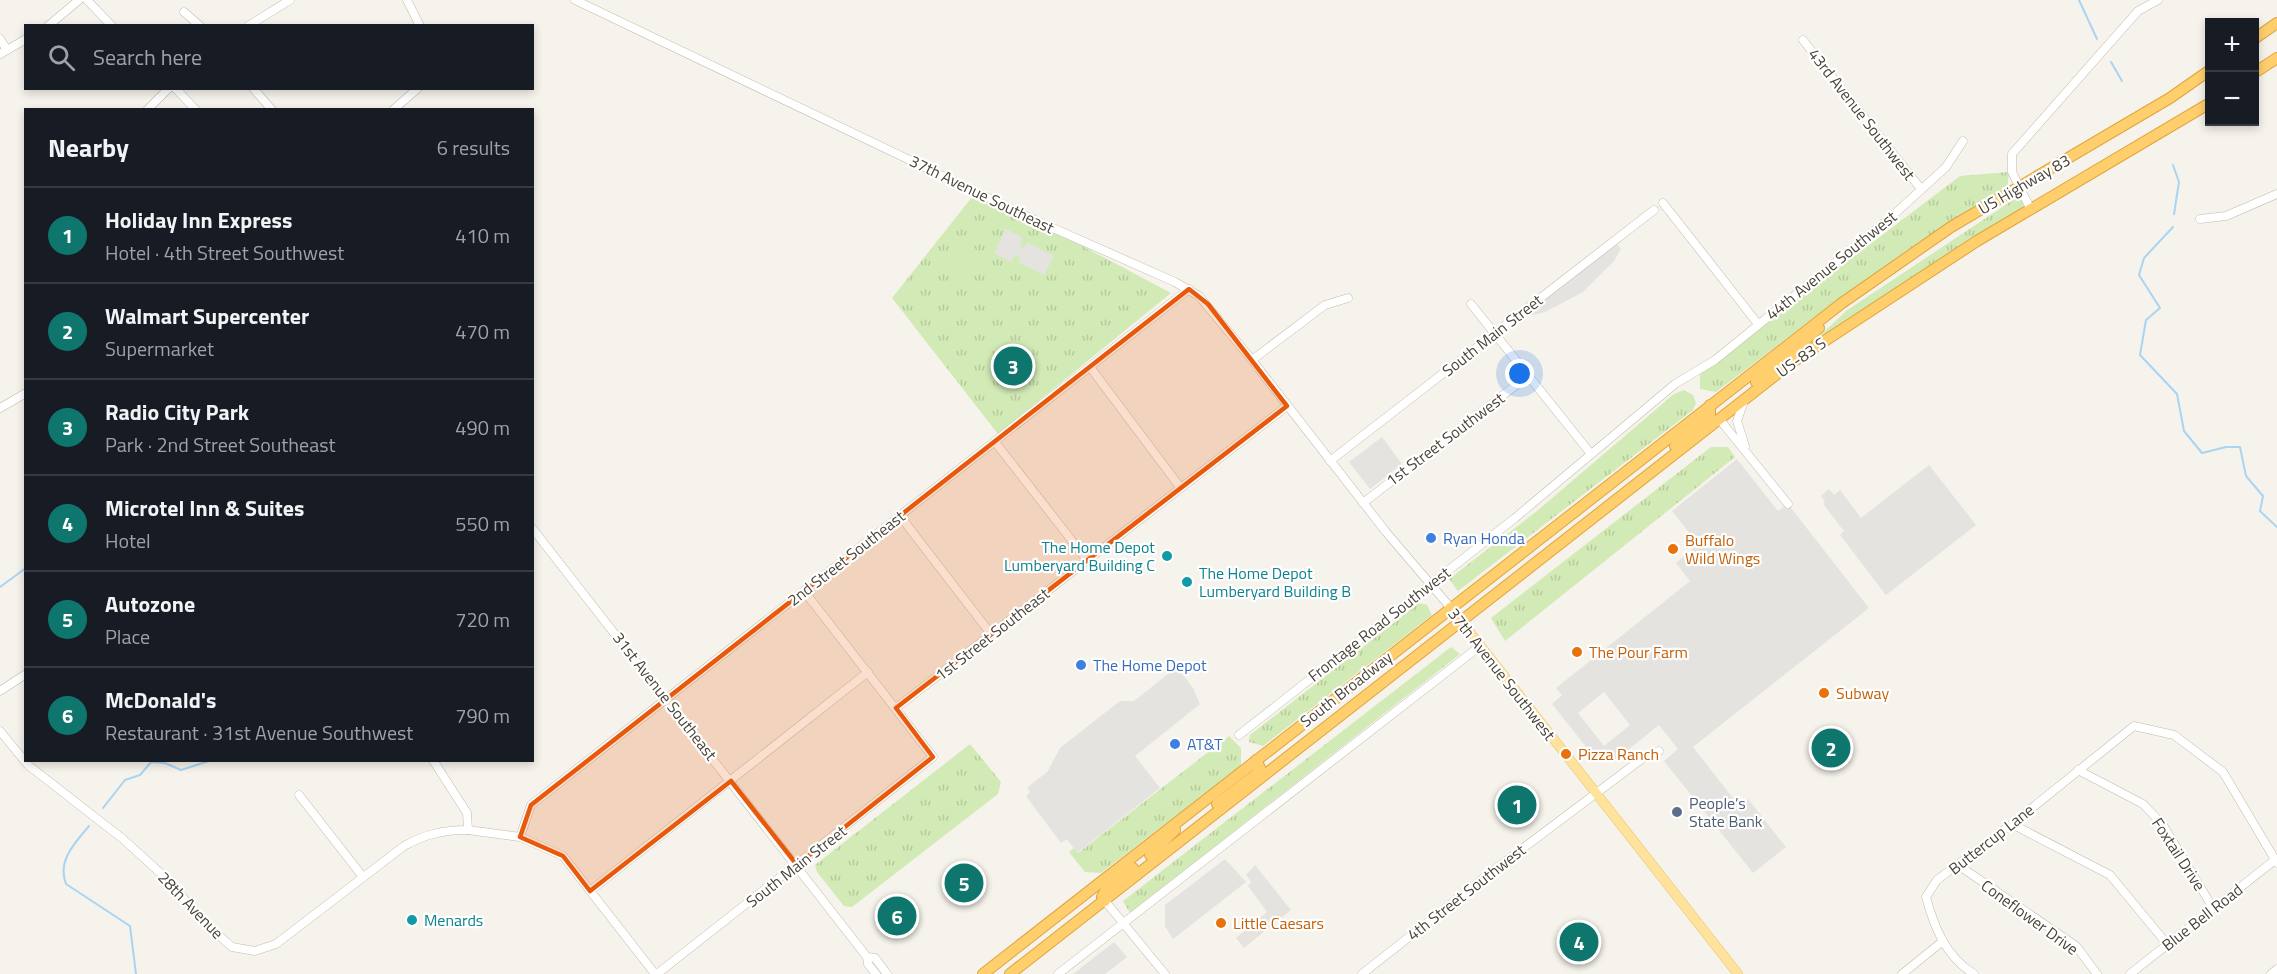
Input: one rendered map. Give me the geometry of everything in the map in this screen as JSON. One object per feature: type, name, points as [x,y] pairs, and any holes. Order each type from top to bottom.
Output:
[{"type":"highway","points":[[2259,36],[2277,23]]},
{"type":"highway","points":[[2256,72],[2277,58]]},
{"type":"highway","name":"US Highway 83","points":[[1842,303],[1951,227],[2169,98],[2207,72]]},
{"type":"highway","name":"US Highway 83","points":[[1885,299],[2205,106]]},
{"type":"highway","name":"US-83 S","points":[[1720,420],[1791,363],[1885,299]]},
{"type":"highway","points":[[1720,420],[1720,411],[1804,341],[1842,303]]},
{"type":"highway","name":"South Broadway","points":[[983,974],[1842,303]]},
{"type":"highway","points":[[1642,480],[1671,448],[1710,416],[1710,405]]},
{"type":"highway","name":"South Broadway","points":[[1010,974],[1720,420]]},
{"type":"highway","points":[[1164,853],[1197,819],[1256,774],[1260,768],[1256,760]]},
{"type":"highway","points":[[1105,901],[1102,897],[1105,891],[1157,850],[1196,808]]},
{"type":"highway","points":[[1005,974],[1033,948],[1091,903],[1094,900],[1090,890]]},
{"type":"highway","points":[[994,974],[1028,938]]},
{"type":"main road","name":"37th Avenue Southwest","points":[[1450,607],[1738,974]]},
{"type":"street","points":[[50,24],[79,0]]},
{"type":"street","points":[[87,0],[110,24]]},
{"type":"street","points":[[251,24],[290,0]]},
{"type":"street","points":[[407,0],[419,24]]},
{"type":"street","name":"37th Avenue Southeast","points":[[575,0],[1035,220],[1189,289],[1208,304],[1330,461]]},
{"type":"street","points":[[2031,210],[2010,164],[2012,154],[2138,12],[2158,0]]},
{"type":"street","points":[[184,12],[198,24]]},
{"type":"street","points":[[0,39],[3,52],[24,40]]},
{"type":"street","name":"43rd Avenue Southwest","points":[[1803,40],[1921,189]]},
{"type":"street","points":[[149,108],[167,90]]},
{"type":"street","points":[[177,90],[194,108]]},
{"type":"street","points":[[255,90],[270,108]]},
{"type":"street","points":[[395,108],[416,90]]},
{"type":"street","name":"44th Avenue Southwest","points":[[1687,377],[1715,360],[1890,218],[1946,167],[1963,141]]},
{"type":"street","points":[[2200,219],[2226,216],[2277,194]]},
{"type":"street","points":[[1663,203],[1758,324]]},
{"type":"street","name":"South Main Street","points":[[1330,461],[1654,210]]},
{"type":"street","name":"2nd Street Southeast","points":[[520,837],[531,805],[1189,289]]},
{"type":"street","points":[[1252,360],[1325,305],[1348,298]]},
{"type":"street","points":[[1471,304],[1591,454]]},
{"type":"street","points":[[1090,367],[1180,487]]},
{"type":"street","name":"1st Street Southwest","points":[[1363,503],[1528,376]]},
{"type":"street","name":"Frontage Road Southwest","points":[[1239,735],[1687,377]]},
{"type":"street","points":[[0,408],[24,394]]},
{"type":"street","points":[[1744,400],[1739,411],[1737,429],[1751,458]]},
{"type":"street","name":"1st Street Southeast","points":[[896,708],[1287,406]]},
{"type":"street","points":[[1720,420],[1788,504]]},
{"type":"street","points":[[995,442],[1087,560]]},
{"type":"street","name":"37th Avenue Southwest","points":[[1330,461],[1450,607]]},
{"type":"street","points":[[900,516],[991,634]]},
{"type":"street","name":"31st Avenue Southeast","points":[[534,531],[867,957]]},
{"type":"street","points":[[804,591],[896,708]]},
{"type":"street","points":[[1058,974],[1480,646]]},
{"type":"street","points":[[590,891],[868,672]]},
{"type":"street","points":[[0,691],[24,675]]},
{"type":"street","name":"South Main Street","points":[[642,974],[654,972],[797,865],[933,757],[896,708]]},
{"type":"street","name":"Buttercup Lane","points":[[1974,974],[1943,941],[1934,925],[1926,897],[1937,880],[2012,824],[2134,726],[2174,735],[2223,772],[2276,861]]},
{"type":"street","name":"28th Avenue","points":[[0,731],[24,760]]},
{"type":"street","name":"4th Street Southwest","points":[[1362,974],[1489,873],[1642,758],[1659,751]]},
{"type":"street","name":"28th Avenue","points":[[26,762],[123,839],[168,880],[204,921],[232,947],[255,951],[276,944],[404,846],[426,834],[443,830],[468,830],[520,837],[563,856],[654,972]]},
{"type":"street","points":[[434,762],[467,813],[468,830]]},
{"type":"street","name":"Foxtail Drive","points":[[2078,770],[2143,804],[2163,825],[2214,908]]},
{"type":"street","points":[[299,795],[363,877]]},
{"type":"street","points":[[2012,824],[2110,874],[2168,944]]},
{"type":"street","name":"Blue Bell Road","points":[[2130,974],[2276,861]]},
{"type":"street","name":"Coneflower Drive","points":[[1958,865],[2076,946],[2097,974]]},
{"type":"street","points":[[1105,901],[1125,922],[1165,974]]},
{"type":"street","points":[[1902,974],[1943,941]]},
{"type":"street","points":[[876,974],[868,964],[867,957],[875,958],[887,974]]},
{"type":"street","points":[[2271,974],[2277,969]]},
{"type":"highlighted area","points":[[1189,289],[1208,304],[1287,406],[896,708],[933,757],[797,865],[731,781],[590,891],[563,856],[520,837],[531,805]]},
{"type":"green space","points":[[2009,172],[2007,189],[1919,243],[1828,307],[1716,392],[1700,389],[1700,373],[1960,176]]},
{"type":"green space","points":[[976,192],[1171,293],[998,434],[892,298]]},
{"type":"green space","points":[[2016,198],[2021,198],[2024,204],[2022,209],[1807,348],[1846,311]]},
{"type":"green space","points":[[967,241],[988,260],[969,280],[954,276],[947,264]]},
{"type":"green space","points":[[1684,390],[1693,395],[1696,403],[1693,410],[1458,591],[1449,579],[1537,511],[1674,394]]},
{"type":"green space","points":[[1711,447],[1728,447],[1735,457],[1505,641],[1491,618]]},
{"type":"green space","points":[[1419,603],[1427,605],[1432,615],[1263,746],[1249,742],[1250,735]]},
{"type":"green space","points":[[1451,647],[1460,654],[1130,913],[1123,901]]},
{"type":"green space","points":[[1229,736],[1241,748],[1241,766],[1101,873],[1085,872],[1069,852],[1074,848],[1078,853]]},
{"type":"green space","points":[[970,744],[1001,782],[998,794],[852,907],[844,906],[817,872],[815,865]]},
{"type":"shaded area","points":[[1006,229],[1023,238],[1020,246],[1024,248],[1027,242],[1054,256],[1044,275],[1018,262],[1020,257],[1016,254],[1011,262],[994,253]]},
{"type":"shaded area","points":[[1617,244],[1621,249],[1614,261],[1583,292],[1545,312],[1529,316],[1527,313]]},
{"type":"shaded area","points":[[1382,437],[1402,464],[1370,489],[1349,462]]},
{"type":"shaded area","points":[[1737,459],[1778,511],[1788,504],[1869,608],[1693,747],[1739,806],[1748,799],[1786,847],[1753,873],[1664,761],[1678,749],[1659,725],[1614,761],[1609,755],[1599,763],[1552,704],[1562,695],[1556,688],[1690,581],[1676,563],[1698,544],[1672,511]],"holes":[[[1604,692],[1630,725],[1604,746],[1578,713]]]},
{"type":"shaded area","points":[[1929,465],[1976,525],[1886,595],[1840,535],[1844,531],[1823,504],[1825,502],[1821,496],[1829,489],[1834,495],[1840,490],[1861,518]]},
{"type":"shaded area","points":[[1177,667],[1193,688],[1200,704],[1135,756],[1160,788],[1077,853],[1067,839],[1061,843],[1026,796],[1030,792],[1027,788],[1048,771],[1060,748],[1120,701],[1134,701]]},
{"type":"shaded area","points":[[1225,859],[1246,882],[1173,939],[1165,926],[1165,905]]},
{"type":"shaded area","points":[[1255,865],[1291,910],[1244,948],[1236,938],[1267,912],[1248,886],[1251,882],[1246,875]]},
{"type":"shaded area","points":[[1114,942],[1127,957],[1105,974],[1073,974]]},
{"type":"waterway","points":[[2079,0],[2097,39]]},
{"type":"waterway","points":[[2111,62],[2122,81]]},
{"type":"waterway","points":[[2173,165],[2179,182],[2174,214]]},
{"type":"waterway","points":[[2173,227],[2144,258],[2139,275],[2160,308],[2146,320],[2140,355],[2177,394],[2184,431],[2202,453],[2226,447],[2240,447],[2246,476],[2263,496],[2260,511],[2277,527]]},
{"type":"waterway","points":[[0,587],[24,569]]},
{"type":"waterway","points":[[103,808],[125,780],[140,775],[151,762]]},
{"type":"waterway","points":[[151,762],[165,763],[181,770],[206,762]]},
{"type":"waterway","points":[[89,826],[65,860],[66,884],[130,926],[136,974]]},
{"type":"place","name":"Radio City Park","points":[[1013,366]]},
{"type":"place","name":"Ryan Honda","points":[[1431,538]]},
{"type":"place","name":"Buffalo Wild Wings","points":[[1673,549]]},
{"type":"place","name":"The Home Depot Lumberyard Building C","points":[[1167,556]]},
{"type":"place","name":"The Home Depot Lumberyard Building B","points":[[1187,582]]},
{"type":"place","name":"The Pour Farm","points":[[1577,652]]},
{"type":"place","name":"The Home Depot","points":[[1081,665]]},
{"type":"place","name":"Subway","points":[[1824,693]]},
{"type":"place","name":"AT&T","points":[[1175,744]]},
{"type":"place","name":"Walmart Supercenter","points":[[1831,748]]},
{"type":"place","name":"Pizza Ranch","points":[[1566,754]]},
{"type":"place","name":"Holiday Inn Express","points":[[1517,805]]},
{"type":"place","name":"People’s State Bank","points":[[1677,812]]},
{"type":"place","name":"Autozone","points":[[964,883]]},
{"type":"place","name":"McDonald's","points":[[897,916]]},
{"type":"place","name":"Menards","points":[[412,920]]},
{"type":"place","name":"Little Caesars","points":[[1221,923]]},
{"type":"place","name":"Microtel Inn & Suites","points":[[1579,942]]}]
